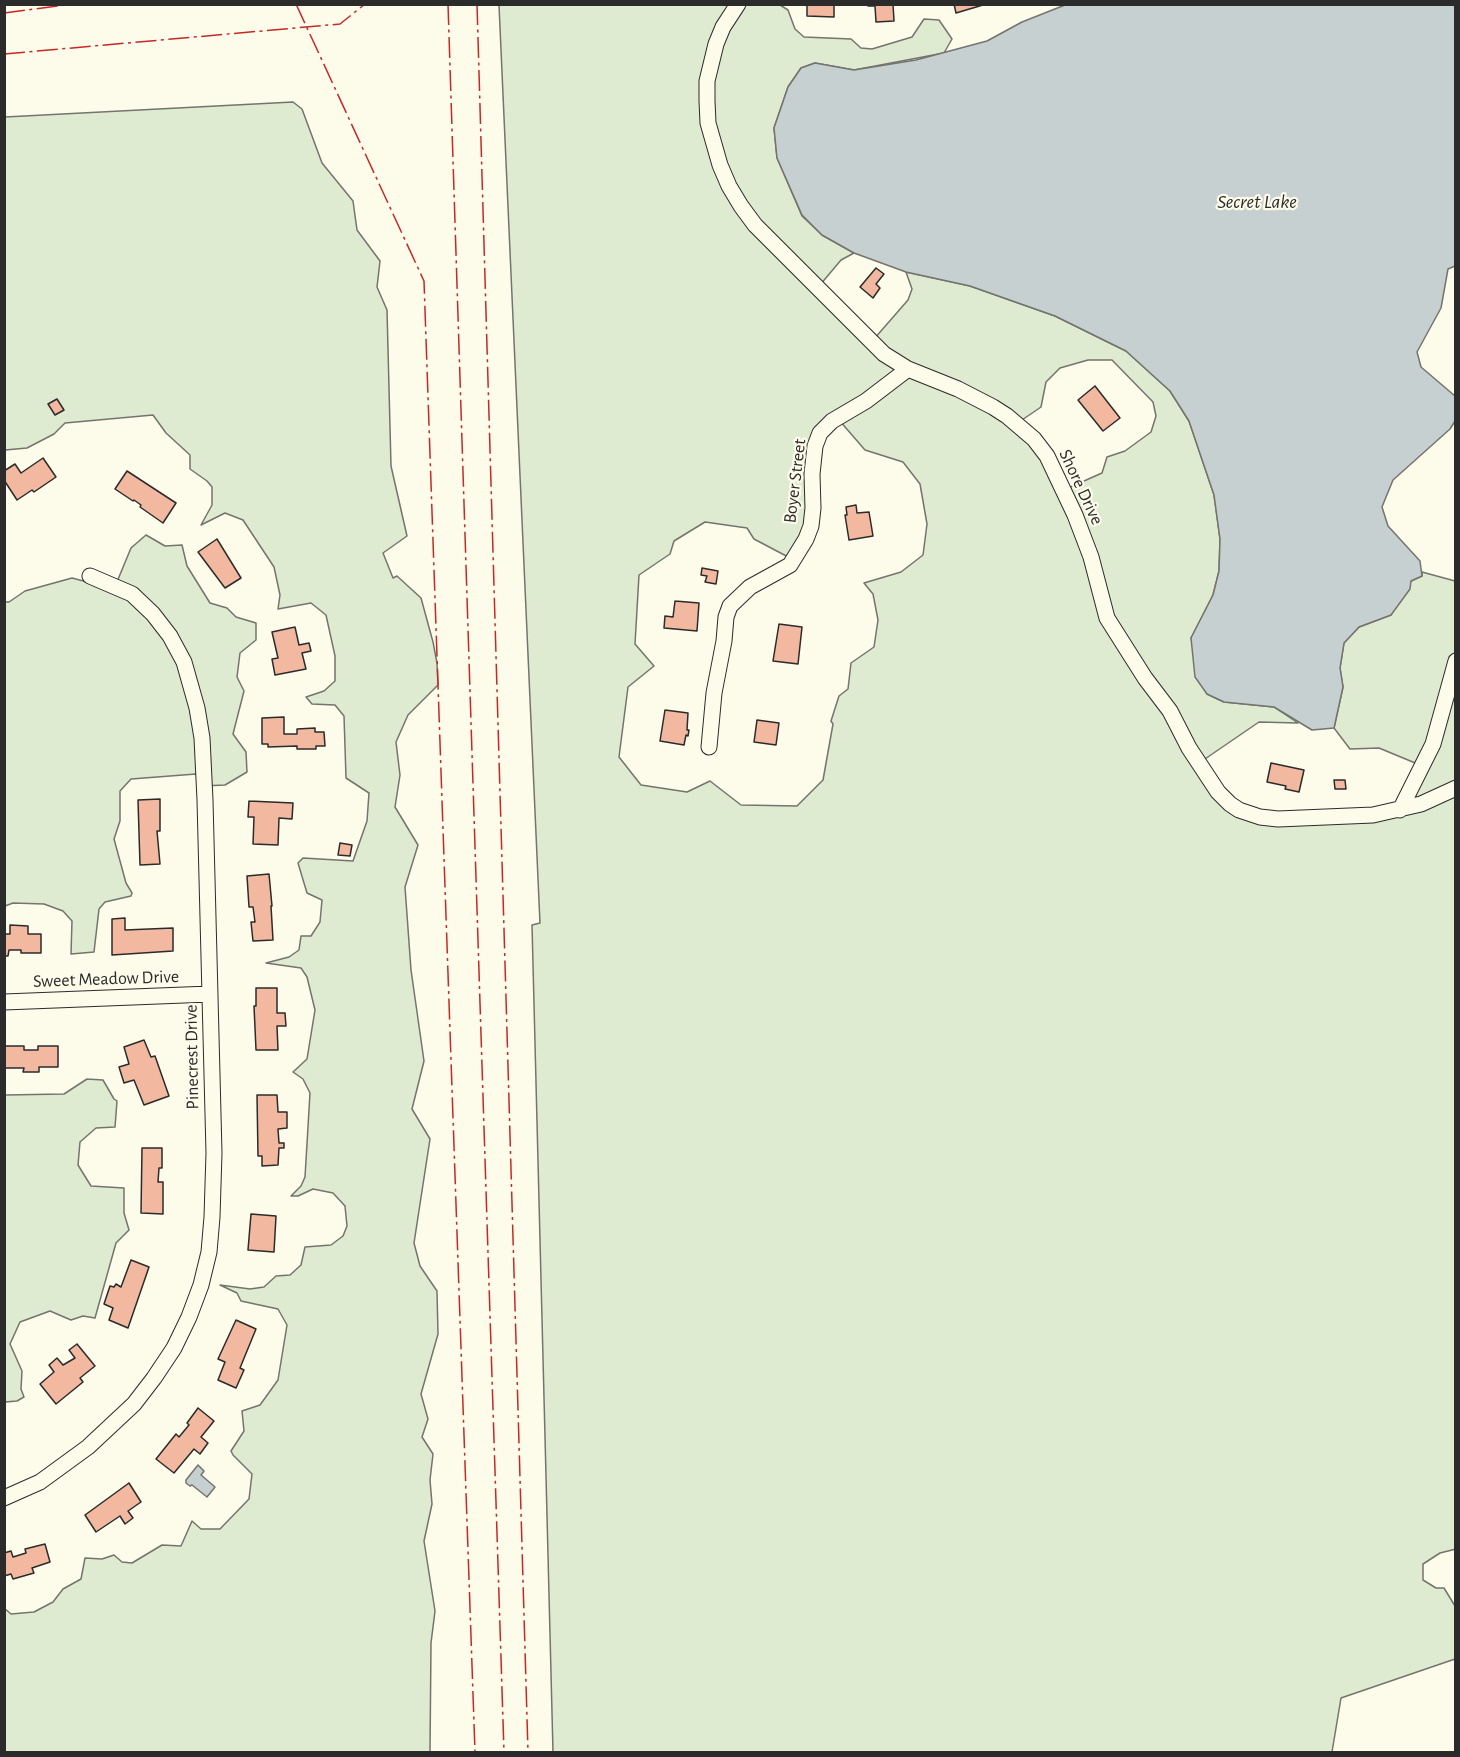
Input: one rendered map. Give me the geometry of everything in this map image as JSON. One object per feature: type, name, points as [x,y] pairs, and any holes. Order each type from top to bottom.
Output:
[{"type":"street","name":"Shore Drive","points":[[738,4],[723,27],[716,44],[707,81],[708,123],[720,165],[729,186],[755,225],[884,354],[908,369],[958,389],[993,407],[1041,447],[1075,515],[1091,557],[1107,618],[1145,678],[1170,711],[1218,792],[1239,810],[1260,817],[1278,819],[1354,817],[1400,810],[1421,804],[1455,788]]},
{"type":"street","name":"Boyer Street","points":[[709,747],[714,693],[726,617],[730,606],[750,587],[790,565],[806,539],[812,526],[812,474],[815,446],[820,433],[832,421],[866,401],[908,369]]},
{"type":"street","name":"Pinecrest Drive","points":[[4,1498],[40,1482],[66,1465],[112,1427],[134,1404],[174,1348],[201,1284],[208,1252],[214,1186],[202,738],[192,685],[184,662],[170,636],[153,614],[132,594],[90,576]]},
{"type":"street","points":[[1400,810],[1433,744],[1455,662]]},
{"type":"street","name":"Sweet Meadow Drive","points":[[4,1002],[210,994]]},
{"type":"green space","points":[[499,5],[780,5],[788,10],[795,29],[804,37],[851,39],[861,48],[872,49],[912,37],[924,19],[939,20],[952,39],[944,53],[854,70],[815,63],[801,68],[788,87],[774,128],[777,158],[802,216],[822,235],[854,253],[841,260],[820,285],[874,339],[908,300],[912,289],[906,272],[970,286],[1055,316],[1126,351],[1170,391],[1189,421],[1214,495],[1220,539],[1219,571],[1213,595],[1191,638],[1207,694],[1224,702],[1274,707],[1298,723],[1259,722],[1202,761],[1217,789],[1261,817],[1391,812],[1420,765],[1379,748],[1350,749],[1334,728],[1343,687],[1340,668],[1344,643],[1359,627],[1391,615],[1411,581],[1422,576],[1422,572],[1455,581],[1456,1549],[1440,1553],[1423,1564],[1423,1580],[1436,1588],[1444,1588],[1455,1606],[1455,1659],[1341,1698],[1332,1752],[553,1752],[532,925],[540,923]],"holes":[[[1088,360],[1112,360],[1153,402],[1156,416],[1151,432],[1125,451],[1107,457],[1102,473],[1066,489],[1019,422],[1041,407],[1046,382],[1060,368]],[[839,420],[865,450],[903,462],[920,484],[927,524],[923,555],[901,572],[864,583],[873,594],[878,620],[874,647],[851,663],[848,689],[839,696],[831,721],[833,724],[823,780],[797,806],[741,805],[710,781],[687,792],[641,785],[619,757],[628,687],[654,666],[635,644],[639,575],[670,554],[674,541],[705,522],[747,528],[754,539],[792,559],[813,524],[824,428]]]},
{"type":"green space","points":[[293,102],[302,109],[322,163],[353,201],[357,230],[380,261],[377,287],[387,310],[391,466],[407,536],[383,553],[393,578],[397,576],[421,598],[437,663],[438,685],[408,715],[396,742],[400,775],[395,807],[418,845],[405,887],[411,970],[424,1061],[412,1109],[430,1139],[414,1243],[420,1266],[437,1291],[438,1334],[421,1394],[428,1419],[422,1437],[433,1454],[430,1480],[432,1504],[424,1541],[435,1611],[431,1643],[430,1752],[5,1752],[4,1608],[11,1614],[34,1612],[53,1602],[63,1589],[81,1579],[85,1558],[102,1559],[114,1555],[122,1562],[132,1563],[162,1545],[181,1546],[192,1521],[201,1529],[220,1529],[249,1499],[252,1474],[231,1451],[244,1431],[242,1411],[260,1405],[278,1380],[287,1325],[278,1309],[241,1301],[237,1293],[220,1285],[250,1289],[264,1287],[276,1276],[290,1275],[301,1265],[305,1247],[331,1245],[343,1236],[347,1226],[345,1206],[333,1193],[313,1189],[298,1196],[291,1196],[301,1186],[305,1177],[310,1093],[303,1079],[293,1072],[307,1059],[315,1010],[307,977],[301,968],[266,963],[289,957],[299,950],[301,936],[311,936],[320,922],[322,900],[307,893],[298,863],[303,858],[353,861],[367,821],[369,793],[346,778],[344,716],[335,705],[312,704],[306,697],[324,691],[335,681],[335,656],[326,615],[311,603],[278,609],[280,595],[274,567],[243,520],[225,513],[201,525],[212,505],[212,487],[190,469],[190,455],[166,433],[153,415],[65,423],[54,434],[27,448],[5,450],[5,117]]},
{"type":"green space","points":[[146,535],[165,546],[182,545],[187,566],[210,603],[227,608],[236,617],[256,623],[256,640],[240,653],[237,677],[244,691],[233,734],[246,752],[247,772],[225,785],[202,786],[196,774],[131,779],[120,791],[120,821],[114,839],[126,883],[132,893],[131,896],[105,902],[99,909],[94,952],[71,954],[72,921],[63,911],[44,904],[13,903],[5,906],[4,602],[9,602],[25,591],[72,578],[114,589],[131,548]]},
{"type":"green space","points":[[87,1079],[103,1080],[117,1101],[115,1127],[96,1128],[80,1142],[78,1165],[91,1186],[124,1188],[124,1213],[129,1230],[116,1243],[95,1318],[83,1316],[71,1320],[50,1311],[20,1322],[10,1344],[22,1371],[21,1389],[24,1397],[17,1401],[5,1402],[5,1095],[64,1094]]},
{"type":"water","name":"Secret Lake","points":[[1065,5],[1455,5],[1455,266],[1448,269],[1441,308],[1417,352],[1421,367],[1455,396],[1455,421],[1450,429],[1393,480],[1382,507],[1388,526],[1420,561],[1422,576],[1411,581],[1410,589],[1391,615],[1359,627],[1344,643],[1340,668],[1343,687],[1334,728],[1312,730],[1274,707],[1224,702],[1207,694],[1195,677],[1191,638],[1213,595],[1219,571],[1220,539],[1214,495],[1189,421],[1170,391],[1126,351],[1055,316],[970,286],[906,272],[854,253],[822,235],[802,215],[777,158],[774,128],[788,87],[801,68],[815,63],[854,70],[916,60],[987,41],[1022,22]]},
{"type":"water","points":[[198,1465],[204,1471],[201,1475],[215,1487],[207,1497],[186,1483]]},
{"type":"building","points":[[807,4],[834,4],[834,17],[807,16]]},
{"type":"building","points":[[868,4],[893,4],[894,21],[876,22],[875,6],[868,6]]},
{"type":"building","points":[[954,4],[983,4],[983,5],[956,13]]},
{"type":"building","points":[[876,268],[884,274],[876,284],[880,288],[873,298],[860,287]]},
{"type":"building","points":[[1095,386],[1120,418],[1103,431],[1078,400]]},
{"type":"building","points":[[57,399],[64,410],[55,415],[48,404]]},
{"type":"building","points":[[43,458],[56,477],[17,500],[4,480],[4,471],[15,464],[21,473]]},
{"type":"building","points":[[127,471],[176,503],[163,523],[134,500],[115,489]]},
{"type":"building","points":[[856,505],[857,513],[869,512],[873,536],[849,540],[846,507]]},
{"type":"building","points":[[217,539],[241,578],[225,588],[198,552]]},
{"type":"building","points":[[702,568],[718,571],[716,584],[705,582],[707,576],[701,575]]},
{"type":"building","points":[[675,601],[699,603],[697,631],[664,628],[665,616],[673,617]]},
{"type":"building","points":[[779,624],[802,627],[798,664],[773,661]]},
{"type":"building","points":[[295,627],[299,645],[309,643],[311,651],[302,653],[306,669],[275,675],[272,659],[278,658],[272,632]]},
{"type":"building","points":[[665,710],[688,713],[687,730],[689,730],[684,745],[660,741]]},
{"type":"building","points":[[284,717],[284,734],[297,734],[297,729],[315,728],[315,732],[324,732],[325,746],[316,746],[316,749],[297,749],[297,746],[268,747],[268,744],[262,744],[262,718]]},
{"type":"building","points":[[757,720],[779,723],[776,745],[754,742]]},
{"type":"building","points":[[1271,763],[1304,770],[1299,792],[1285,789],[1286,786],[1267,782]]},
{"type":"building","points":[[1334,780],[1345,780],[1346,789],[1335,789]]},
{"type":"building","points":[[160,799],[160,831],[157,831],[160,864],[140,865],[138,800]]},
{"type":"building","points":[[249,801],[293,803],[292,819],[279,818],[278,845],[253,844],[254,817],[248,817]]},
{"type":"building","points":[[340,843],[352,845],[350,856],[338,855]]},
{"type":"building","points":[[269,874],[273,940],[253,941],[251,922],[255,922],[253,907],[249,907],[247,876]]},
{"type":"building","points":[[125,918],[125,930],[173,928],[173,951],[112,955],[112,919]]},
{"type":"building","points":[[10,925],[28,926],[28,934],[41,934],[41,953],[21,953],[21,950],[9,950],[8,956],[4,956],[4,934],[10,934]]},
{"type":"building","points":[[256,988],[277,988],[277,1013],[285,1013],[286,1026],[277,1026],[278,1050],[256,1050],[254,1006],[256,1006]]},
{"type":"building","points":[[144,1040],[151,1057],[155,1056],[169,1096],[144,1105],[134,1080],[124,1083],[119,1067],[129,1064],[124,1047]]},
{"type":"building","points":[[4,1046],[24,1046],[24,1050],[38,1050],[38,1046],[58,1046],[58,1067],[39,1067],[39,1072],[23,1072],[24,1068],[4,1068]]},
{"type":"building","points":[[257,1095],[277,1095],[278,1112],[287,1112],[287,1128],[278,1129],[279,1143],[284,1143],[284,1148],[279,1148],[278,1165],[262,1166],[262,1156],[258,1156]]},
{"type":"building","points":[[142,1148],[162,1148],[162,1168],[159,1168],[158,1182],[163,1182],[163,1214],[141,1213]]},
{"type":"building","points":[[251,1214],[276,1216],[274,1252],[248,1250]]},
{"type":"building","points":[[131,1260],[149,1267],[128,1328],[109,1320],[113,1308],[104,1304],[110,1286],[114,1287],[116,1284],[121,1287]]},
{"type":"building","points":[[236,1320],[256,1329],[240,1368],[244,1370],[236,1388],[218,1380],[225,1362],[218,1359]]},
{"type":"building","points":[[77,1344],[95,1366],[80,1378],[83,1382],[56,1404],[40,1384],[54,1372],[49,1365],[57,1358],[63,1365],[75,1358],[69,1350]]},
{"type":"building","points":[[198,1408],[214,1421],[201,1437],[208,1443],[200,1454],[194,1449],[174,1473],[156,1459],[176,1434],[179,1437],[189,1425],[187,1423]]},
{"type":"building","points":[[129,1483],[141,1502],[128,1511],[133,1518],[125,1524],[120,1516],[96,1532],[85,1515]]},
{"type":"building","points":[[45,1544],[50,1562],[32,1568],[34,1573],[13,1579],[11,1574],[4,1576],[4,1553],[11,1551],[13,1557],[26,1553],[25,1549]]},
{"type":"power","points":[[4,13],[73,4]]},
{"type":"power","points":[[296,4],[424,281],[475,1752]]},
{"type":"power","points":[[4,54],[340,24],[365,4]]},
{"type":"power","points":[[448,4],[504,1752]]},
{"type":"power","points":[[477,4],[528,1752]]}]
